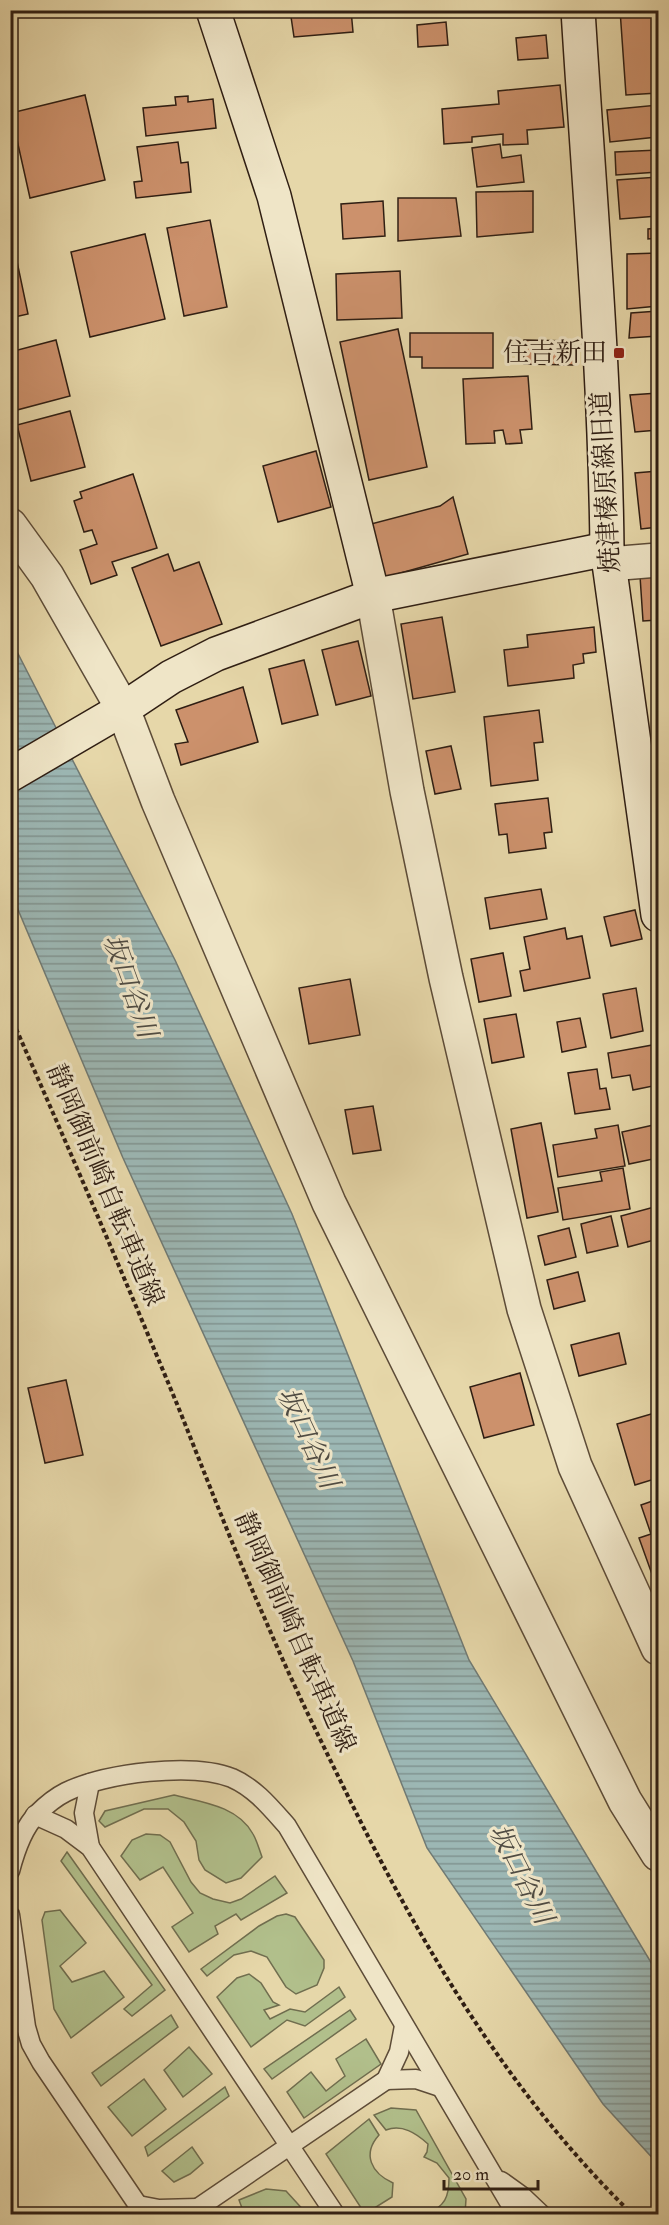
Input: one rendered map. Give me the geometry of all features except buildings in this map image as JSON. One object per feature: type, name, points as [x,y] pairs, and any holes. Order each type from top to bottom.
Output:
[{"type":"street","points":[[213,10],[274,196],[373,597],[407,791],[443,966],[524,1309],[575,1466],[658,1648]]},
{"type":"street","name":"焼津榛原線旧道","points":[[578,10],[597,303],[608,556],[658,915]]},
{"type":"street","points":[[10,525],[47,576],[123,709],[158,801],[329,1203],[620,1790],[658,1854]]},
{"type":"street","points":[[10,775],[123,709],[171,677],[216,654],[373,597],[608,556],[658,560]]},
{"type":"lane","points":[[10,1871],[14,1856],[35,1815],[54,1799],[90,1783],[119,1776],[197,1770],[232,1778],[249,1788],[265,1801],[287,1826],[516,2214]]},
{"type":"lane","points":[[90,1783],[84,1813],[90,1847]]},
{"type":"lane","points":[[35,1815],[66,1829],[90,1847],[335,2214]]},
{"type":"lane","points":[[10,1915],[26,2027],[31,2044],[40,2062],[141,2210],[196,2211],[386,2080],[399,2052],[404,2026]]},
{"type":"lane","points":[[386,2080],[416,2079],[440,2086]]},
{"type":"lane","points":[[494,2176],[522,2196],[541,2214]]},
{"type":"path","name":"静岡御前崎自転車道線","points":[[10,1015],[175,1401],[265,1621],[375,1852],[446,1978],[495,2053],[573,2154],[632,2214]]},
{"type":"green space","points":[[174,1795],[207,1803],[238,1817],[253,1834],[262,1857],[241,1878],[226,1883],[205,1870],[199,1860],[196,1841],[184,1822],[168,1809],[144,1809],[105,1827],[99,1821],[105,1811]]},
{"type":"green space","points":[[146,1834],[160,1835],[170,1842],[191,1882],[200,1893],[213,1899],[230,1903],[241,1899],[275,1876],[287,1893],[241,1920],[236,1914],[215,1926],[218,1934],[189,1952],[172,1927],[193,1913],[163,1867],[140,1880],[121,1856],[132,1840]]},
{"type":"green space","points":[[67,1852],[165,1990],[132,2016],[124,2009],[152,1985],[61,1861]]},
{"type":"green space","points":[[60,1910],[86,1943],[60,1966],[72,1982],[104,1971],[124,1997],[71,2038],[54,2009],[42,1920],[45,1912]]},
{"type":"green space","points":[[286,1914],[295,1917],[324,1960],[324,1968],[317,1985],[296,1994],[286,1987],[267,1957],[251,1951],[234,1955],[207,1976],[201,1969],[259,1926],[277,1916]]},
{"type":"green space","points":[[249,1974],[261,1983],[273,2002],[279,2005],[264,2010],[270,2019],[290,2009],[305,2012],[339,1987],[345,1997],[305,2026],[287,2020],[251,2047],[217,1997],[237,1978]]},
{"type":"green space","points":[[350,2010],[356,2019],[272,2079],[264,2069]]},
{"type":"green space","points":[[171,2015],[178,2027],[101,2086],[92,2073]]},
{"type":"green space","points":[[366,2039],[381,2064],[304,2118],[287,2092],[311,2072],[326,2091],[345,2076],[336,2059]]},
{"type":"green space","points":[[189,2047],[212,2074],[183,2097],[164,2070]]},
{"type":"green space","points":[[144,2079],[166,2109],[132,2136],[108,2107]]},
{"type":"green space","points":[[225,2087],[229,2096],[148,2156],[145,2147]]},
{"type":"green space","points":[[391,2108],[416,2110],[466,2199],[465,2214],[427,2214],[438,2208],[445,2200],[449,2178],[437,2163],[424,2157],[428,2144],[414,2133],[403,2129],[386,2130],[374,2115]]},
{"type":"green space","points":[[369,2119],[379,2135],[371,2149],[371,2162],[379,2174],[393,2183],[392,2197],[365,2214],[326,2154]]},
{"type":"green space","points":[[192,2147],[203,2163],[190,2174],[174,2182],[162,2171]]},
{"type":"green space","points":[[266,2189],[286,2191],[307,2214],[275,2214],[271,2210],[242,2208],[239,2200]]},
{"type":"water","name":"坂口谷川","points":[[10,638],[175,960],[292,1214],[469,1660],[658,1974],[658,2164],[603,2104],[427,1848],[353,1661],[123,1158],[11,893]]},
{"type":"place","name":"住吉新田","points":[[619,353]]}]
